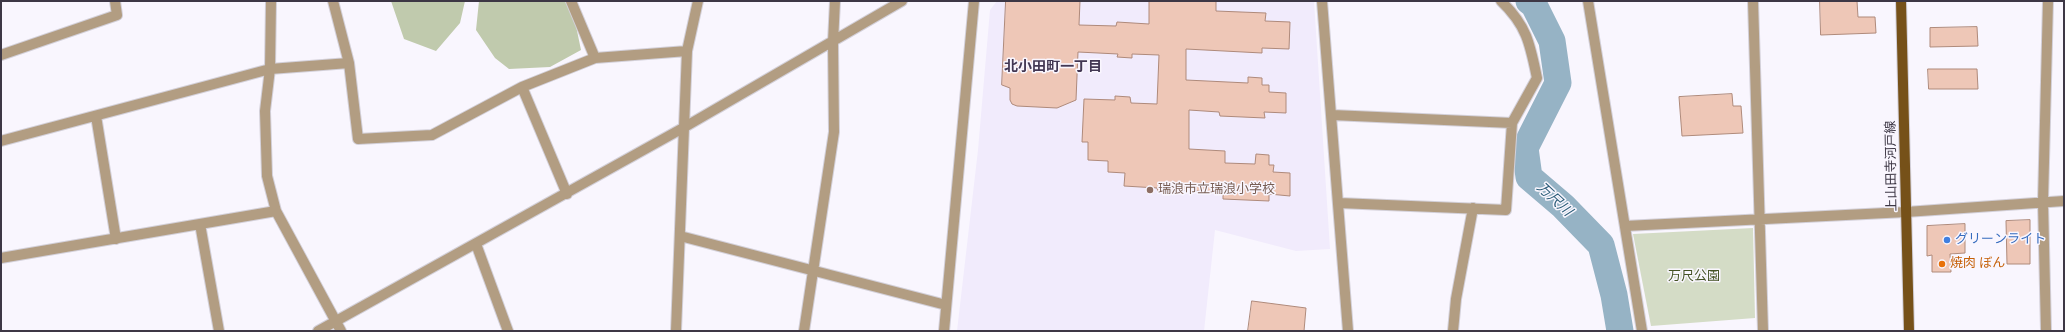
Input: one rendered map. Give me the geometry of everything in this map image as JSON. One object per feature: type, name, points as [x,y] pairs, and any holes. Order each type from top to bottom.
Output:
[{"type":"main road","name":"上山田寺河戸線","points":[[1902,1],[1908,331]]},
{"type":"street","points":[[1,55],[117,15],[115,1]]},
{"type":"street","points":[[271,1],[270,69],[265,111],[267,176],[276,211],[340,331]]},
{"type":"street","points":[[333,1],[350,63],[358,139],[432,135],[522,87],[595,58],[687,51]]},
{"type":"street","points":[[571,1],[595,58]]},
{"type":"street","points":[[676,331],[687,51],[698,1]]},
{"type":"street","points":[[804,331],[834,132],[833,42],[835,1]]},
{"type":"street","points":[[318,331],[567,194],[902,1]]},
{"type":"street","points":[[944,331],[974,1]]},
{"type":"street","points":[[1322,1],[1348,331]]},
{"type":"street","points":[[1339,203],[1506,210],[1512,124],[1537,78],[1529,41],[1516,15],[1501,1]]},
{"type":"street","points":[[1588,1],[1642,331]]},
{"type":"street","points":[[1753,1],[1763,331]]},
{"type":"street","points":[[2046,331],[2043,202],[2048,1]]},
{"type":"street","points":[[1,141],[270,69],[350,63]]},
{"type":"street","points":[[522,87],[567,194]]},
{"type":"street","points":[[1332,115],[1512,124]]},
{"type":"street","points":[[96,116],[116,239]]},
{"type":"street","points":[[1625,226],[1906,212],[2064,201]]},
{"type":"street","points":[[1453,331],[1456,299],[1473,208]]},
{"type":"street","points":[[1,258],[276,211]]},
{"type":"street","points":[[200,224],[219,331]]},
{"type":"street","points":[[680,236],[812,272],[946,305]]},
{"type":"street","points":[[476,244],[508,331]]},
{"type":"shaded area","name":"瑞浪市立瑞浪小学校","points":[[997,1],[1314,1],[1330,249],[1296,251],[1215,230],[1204,331],[957,331],[978,150],[990,10]]},
{"type":"green space","points":[[391,1],[465,1],[460,23],[436,51],[404,39]]},
{"type":"green space","points":[[479,1],[565,1],[575,21],[581,50],[550,67],[509,69],[495,58],[476,30]]},
{"type":"green space","name":"万尺公園","points":[[1753,228],[1755,318],[1651,326],[1633,234]]},
{"type":"building","points":[[1006,1],[1080,1],[1079,25],[1116,26],[1117,22],[1149,24],[1149,1],[1216,1],[1216,11],[1266,13],[1265,21],[1290,22],[1289,49],[1262,48],[1262,53],[1186,49],[1186,80],[1248,83],[1248,77],[1262,78],[1262,85],[1269,85],[1269,92],[1286,93],[1286,113],[1264,112],[1265,118],[1220,116],[1219,112],[1189,110],[1189,149],[1225,151],[1225,163],[1255,164],[1256,154],[1269,155],[1269,165],[1274,165],[1273,172],[1290,173],[1290,196],[1269,194],[1269,201],[1223,199],[1223,192],[1175,190],[1158,192],[1157,188],[1124,186],[1125,173],[1108,172],[1108,161],[1088,160],[1088,142],[1082,142],[1084,99],[1115,100],[1115,96],[1130,97],[1131,103],[1157,104],[1159,55],[1132,54],[1132,58],[1117,57],[1118,54],[1078,52],[1076,100],[1057,108],[1017,106],[1012,104],[1010,100],[1010,88],[1002,85]]},
{"type":"building","points":[[1820,1],[1857,1],[1858,17],[1875,17],[1876,33],[1821,35]]},
{"type":"building","points":[[1977,27],[1978,46],[1930,47],[1930,28]]},
{"type":"building","points":[[1928,69],[1977,69],[1978,89],[1929,89]]},
{"type":"building","points":[[1732,94],[1733,106],[1741,106],[1743,133],[1682,136],[1679,97]]},
{"type":"building","points":[[2030,220],[2030,264],[2007,264],[2006,221]]},
{"type":"building","points":[[1965,224],[1965,253],[1950,254],[1951,272],[1932,272],[1932,255],[1927,256],[1927,226]]},
{"type":"building","points":[[1252,301],[1306,308],[1304,331],[1248,331]]},
{"type":"waterway","name":"万尺川","points":[[1529,1],[1534,5],[1552,41],[1558,83],[1525,148],[1529,177],[1563,206],[1601,245],[1614,295],[1620,331]]},
{"type":"place","name":"瑞浪市立瑞浪小学校","points":[[1150,190]]},
{"type":"place","name":"グリーンライト","points":[[1947,240]]},
{"type":"place","name":"焼肉 ぼん","points":[[1942,264]]},
{"type":"district","name":"北小田町一丁目","points":[[1053,67]]}]
